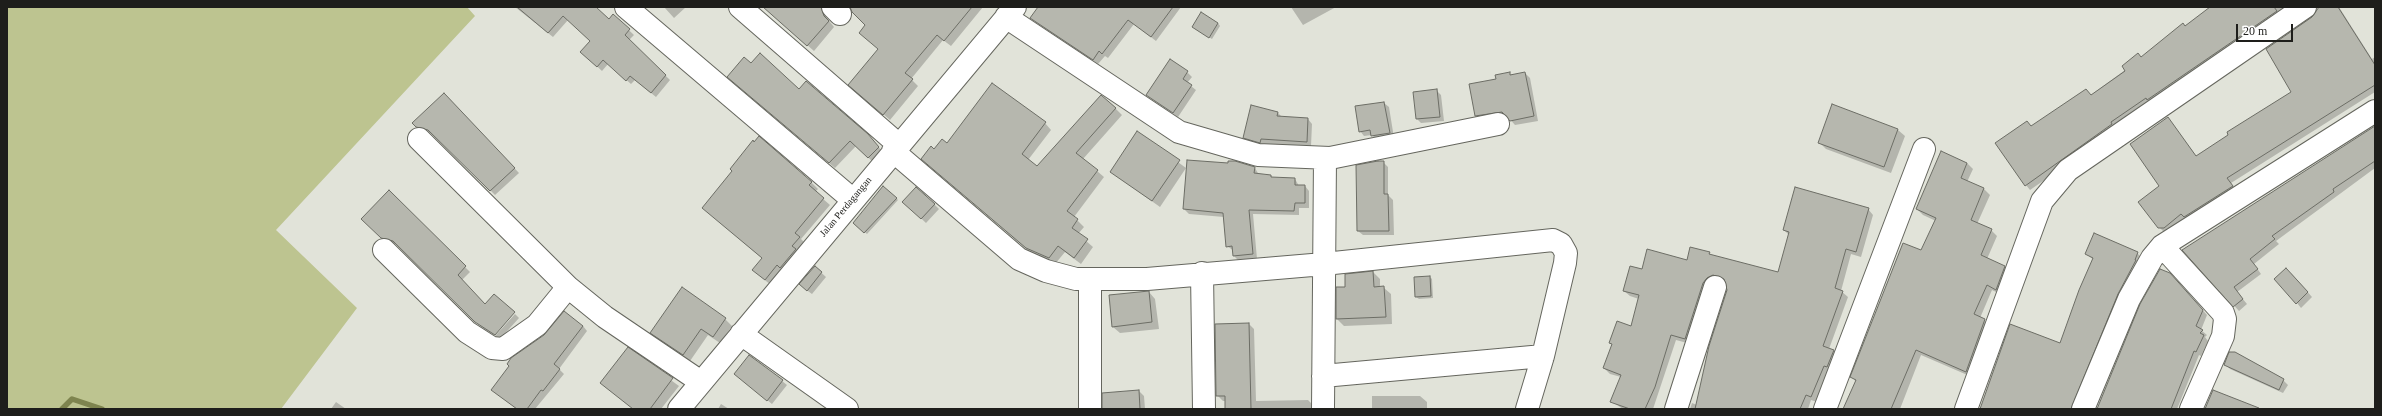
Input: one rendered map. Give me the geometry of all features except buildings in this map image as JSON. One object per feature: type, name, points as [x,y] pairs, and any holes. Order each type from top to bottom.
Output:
[{"type":"street","points":[[626,7],[853,200]]},
{"type":"street","points":[[740,7],[1019,259],[1046,271],[1076,279],[1147,279],[1202,273],[1324,264],[1553,240],[1561,244],[1566,253],[1543,356],[1527,409]]},
{"type":"street","points":[[1966,409],[2042,201],[2068,170],[2305,7]]},
{"type":"street","points":[[1007,11],[1180,132],[1258,155],[1325,158],[1498,124]]},
{"type":"street","name":"Jalan Perdagangan","points":[[680,409],[896,148],[1007,11]]},
{"type":"street","points":[[2084,409],[2129,299],[2152,258],[2162,246],[2375,111]]},
{"type":"street","points":[[419,139],[568,287],[605,317],[701,382]]},
{"type":"street","points":[[1825,409],[1924,149]]},
{"type":"street","points":[[1323,409],[1325,158]]},
{"type":"street","points":[[2162,246],[2223,312],[2226,319],[2224,336],[2191,409]]},
{"type":"street","points":[[384,250],[467,332],[492,348],[503,349],[537,325],[568,287]]},
{"type":"street","points":[[1202,273],[1204,409]]},
{"type":"street","points":[[1090,279],[1090,409]]},
{"type":"street","points":[[1676,409],[1715,287]]},
{"type":"street","points":[[741,334],[847,409]]},
{"type":"street","points":[[1323,376],[1543,356]]},
{"type":"green space","points":[[7,7],[467,7],[475,16],[276,230],[357,308],[281,409],[7,409]]},
{"type":"waterway","points":[[62,409],[72,399],[102,409]]}]
